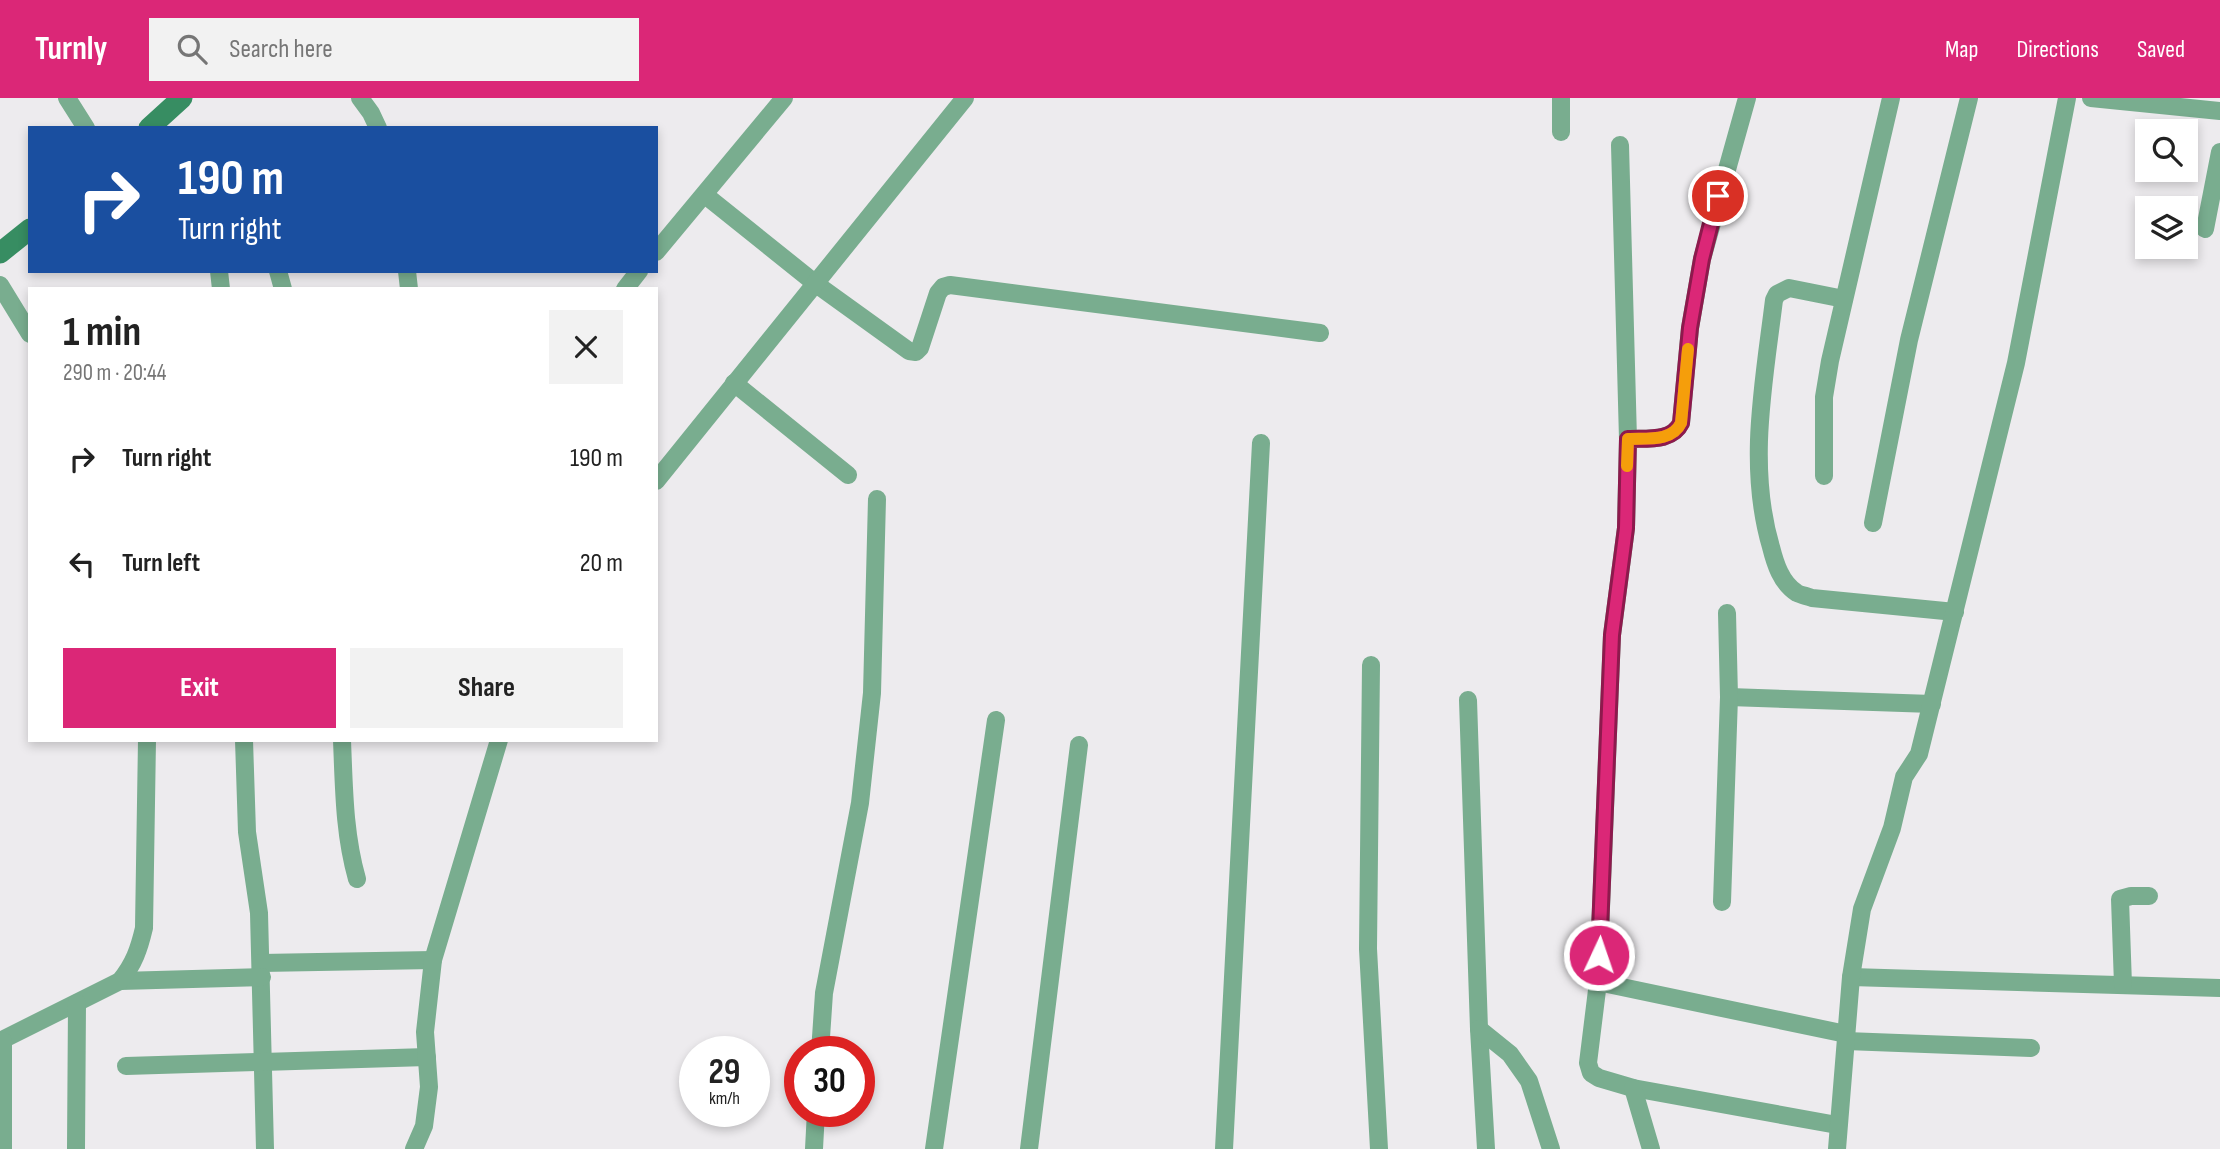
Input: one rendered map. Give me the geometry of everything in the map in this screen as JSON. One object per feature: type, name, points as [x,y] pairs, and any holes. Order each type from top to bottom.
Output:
[{"type":"street","points":[[67,98],[85,126]]},
{"type":"street","points":[[151,126],[183,98]]},
{"type":"street","points":[[360,98],[377,126]]},
{"type":"street","points":[[658,250],[784,98]]},
{"type":"street","points":[[658,478],[965,98]]},
{"type":"street","points":[[1560,98],[1562,132]]},
{"type":"street","points":[[1628,439],[1671,436],[1678,431],[1681,423],[1690,328],[1702,259],[1746,98]]},
{"type":"street","points":[[1824,476],[1824,397],[1891,98]]},
{"type":"street","points":[[1873,523],[1909,340],[1969,98]]},
{"type":"street","points":[[1837,1149],[1851,977],[1862,909],[1892,828],[1904,777],[1919,754],[1932,704],[2017,363],[2067,98]]},
{"type":"street","points":[[2091,98],[2220,111]]},
{"type":"street","points":[[1620,145],[1628,439],[1626,528],[1612,635],[1598,982],[1588,1063],[1591,1073],[1599,1079],[1838,1125]]},
{"type":"street","points":[[2205,229],[2220,152]]},
{"type":"street","points":[[705,195],[816,284],[909,351],[916,352],[920,348],[938,293],[943,287],[950,285],[1320,333]]},
{"type":"street","points":[[0,253],[28,231]]},
{"type":"street","points":[[627,287],[637,273]]},
{"type":"street","points":[[0,285],[28,331]]},
{"type":"street","points":[[1844,299],[1789,288],[1777,294],[1774,300],[1760,414],[1758,459],[1762,517],[1776,566],[1785,582],[1797,593],[1812,597],[1955,612]]},
{"type":"street","points":[[734,383],[848,475]]},
{"type":"street","points":[[1224,1149],[1261,443]]},
{"type":"street","points":[[821,1036],[824,993],[860,803],[872,693],[877,499]]},
{"type":"street","points":[[1722,902],[1729,697],[1727,612]]},
{"type":"street","points":[[1371,665],[1368,949],[1379,1149]]},
{"type":"street","points":[[1729,697],[1932,704]]},
{"type":"street","points":[[1468,700],[1479,1029],[1486,1149]]},
{"type":"street","points":[[934,1149],[996,720]]},
{"type":"street","points":[[3,1149],[2,1041],[120,981],[132,967],[138,953],[144,929],[147,742]]},
{"type":"street","points":[[244,742],[247,832],[259,913],[262,970],[265,1149]]},
{"type":"street","points":[[342,742],[345,818],[349,850],[357,880]]},
{"type":"street","points":[[414,1149],[424,1126],[429,1087],[425,1032],[433,960],[498,742]]},
{"type":"street","points":[[1029,1149],[1079,745]]},
{"type":"street","points":[[2123,985],[2120,899],[2149,896]]},
{"type":"street","points":[[120,981],[433,960]]},
{"type":"street","points":[[1851,977],[2220,988]]},
{"type":"street","points":[[1598,982],[1846,1038],[2031,1048]]},
{"type":"street","points":[[76,1149],[77,1003]]},
{"type":"street","points":[[1479,1029],[1510,1054],[1529,1081],[1551,1149]]},
{"type":"street","points":[[126,1066],[427,1056]]},
{"type":"street","points":[[1633,1087],[1651,1149]]},
{"type":"street","points":[[814,1149],[815,1127]]},
{"type":"slow traffic","points":[[1627,466],[1628,439],[1671,436],[1678,431],[1688,349]]},
{"type":"route","points":[[1599,955],[1612,635],[1626,528],[1628,439],[1671,436],[1678,431],[1681,423],[1690,328],[1702,259],[1718,196]]}]
